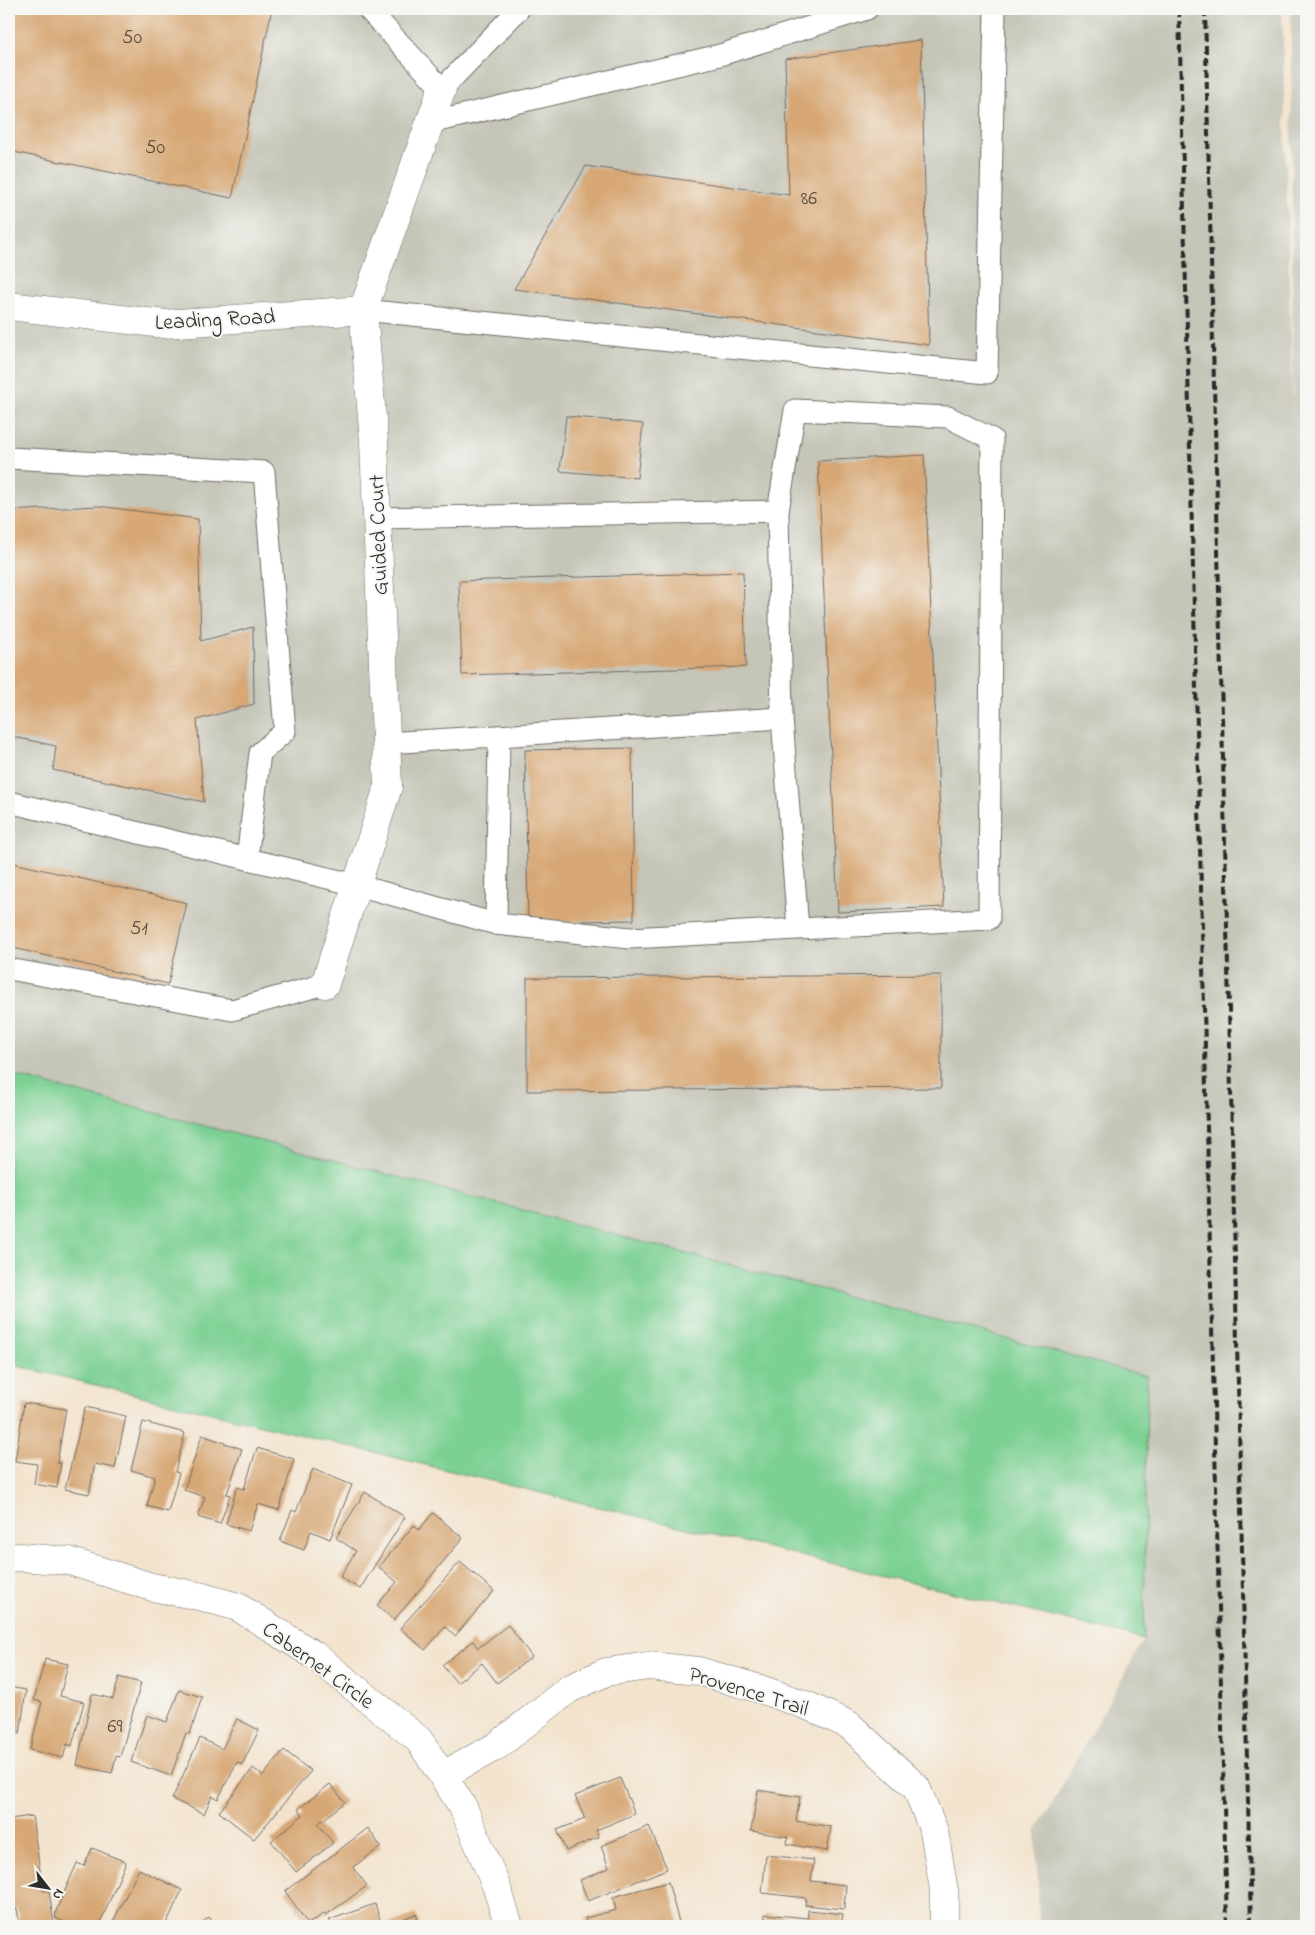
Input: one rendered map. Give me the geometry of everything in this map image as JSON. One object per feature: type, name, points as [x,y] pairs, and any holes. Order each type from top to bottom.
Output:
[{"type":"street","name":"Guided Court","points":[[325,984],[388,787],[374,442],[363,310],[442,89]]},
{"type":"street","name":"Leading Road","points":[[9,306],[164,324],[363,310]]},
{"type":"street","name":"Cabernet Circle","points":[[9,1558],[20,1557],[69,1561],[152,1587],[199,1596],[238,1608],[314,1655],[419,1740],[463,1807],[497,1888],[510,1926]]},
{"type":"street","name":"Provence Trail","points":[[443,1775],[497,1746],[569,1689],[606,1672],[649,1666],[698,1671],[760,1689],[808,1706],[849,1725],[916,1787],[934,1831],[944,1890],[944,1926]]},
{"type":"lane","points":[[368,9],[442,89],[519,9]]},
{"type":"lane","points":[[430,123],[720,55],[867,9]]},
{"type":"lane","points":[[363,310],[987,372],[995,9]]},
{"type":"lane","points":[[9,802],[357,885],[496,924],[630,938],[989,920],[992,439],[948,417],[795,410],[778,512],[782,718],[798,929]]},
{"type":"lane","points":[[9,458],[264,472],[285,731],[260,754],[247,859]]},
{"type":"lane","points":[[376,518],[778,512]]},
{"type":"lane","points":[[386,743],[782,718]]},
{"type":"lane","points":[[496,924],[499,736]]},
{"type":"lane","points":[[9,968],[232,1010],[325,984]]},
{"type":"shaded area","points":[[9,9],[1282,9],[1293,434],[1291,9],[1306,9],[1306,1926],[1039,1926],[1036,1832],[1144,1639],[1147,1376],[9,1074]]},
{"type":"green space","points":[[9,1074],[1147,1376],[1144,1639],[9,1364]]},
{"type":"building","points":[[9,9],[272,9],[232,198],[9,151]]},
{"type":"building","points":[[921,40],[929,345],[514,289],[586,166],[789,195],[785,59]]},
{"type":"building","points":[[566,416],[643,424],[637,478],[560,471]]},
{"type":"building","points":[[924,455],[944,907],[838,912],[818,461]]},
{"type":"building","points":[[98,506],[198,519],[201,641],[253,627],[254,704],[197,720],[204,802],[53,770],[56,746],[9,736],[9,511]]},
{"type":"building","points":[[743,572],[746,667],[462,675],[459,581]]},
{"type":"building","points":[[632,748],[634,920],[528,922],[525,750]]},
{"type":"building","points":[[9,862],[187,903],[168,984],[9,947]]},
{"type":"building","points":[[941,975],[941,1088],[527,1091],[527,978]]},
{"type":"building","points":[[24,1403],[66,1409],[57,1463],[61,1463],[57,1488],[34,1484],[37,1464],[15,1461]]},
{"type":"building","points":[[85,1407],[126,1416],[115,1468],[95,1464],[89,1494],[65,1489]]},
{"type":"building","points":[[143,1422],[185,1433],[175,1472],[179,1473],[168,1512],[147,1506],[155,1477],[131,1470]]},
{"type":"building","points":[[202,1435],[242,1449],[227,1494],[230,1495],[220,1524],[198,1517],[205,1497],[184,1490]]},
{"type":"building","points":[[257,1448],[294,1459],[279,1510],[258,1504],[249,1531],[226,1524],[237,1487],[244,1489]]},
{"type":"building","points":[[313,1469],[352,1485],[330,1539],[311,1531],[304,1550],[280,1541],[292,1510],[296,1512]]},
{"type":"building","points":[[365,1492],[405,1517],[360,1589],[340,1577],[356,1551],[336,1538]]},
{"type":"building","points":[[433,1513],[463,1538],[394,1620],[377,1605],[397,1582],[379,1567],[414,1525],[419,1530]]},
{"type":"building","points":[[460,1562],[494,1591],[455,1636],[445,1627],[425,1650],[400,1628]]},
{"type":"building","points":[[508,1625],[532,1657],[497,1683],[482,1663],[457,1683],[442,1665],[473,1641],[478,1648]]},
{"type":"building","points":[[45,1659],[68,1664],[60,1696],[84,1702],[72,1746],[67,1744],[63,1758],[30,1750],[42,1702],[34,1700]]},
{"type":"building","points":[[119,1677],[141,1683],[120,1757],[116,1756],[112,1773],[77,1765],[92,1694],[113,1699]]},
{"type":"building","points":[[9,1687],[26,1690],[20,1734],[9,1733]]},
{"type":"building","points":[[179,1690],[202,1697],[190,1734],[186,1733],[171,1776],[131,1762],[147,1715],[167,1722]]},
{"type":"building","points":[[237,1719],[259,1730],[242,1765],[237,1762],[218,1799],[212,1796],[204,1814],[172,1799],[200,1738],[222,1749]]},
{"type":"building","points":[[284,1750],[311,1771],[254,1839],[219,1812],[253,1768],[263,1776]]},
{"type":"building","points":[[620,1778],[635,1814],[596,1830],[599,1837],[566,1851],[557,1830],[585,1819],[575,1796]]},
{"type":"building","points":[[330,1784],[345,1802],[318,1824],[333,1843],[296,1872],[271,1841],[303,1815],[298,1809]]},
{"type":"building","points":[[758,1790],[800,1797],[796,1821],[831,1827],[827,1851],[787,1844],[788,1837],[751,1831]]},
{"type":"building","points":[[32,1816],[43,1891],[49,1891],[54,1926],[20,1926],[17,1909],[9,1910],[9,1819]]},
{"type":"building","points":[[649,1826],[667,1869],[588,1901],[580,1880],[609,1868],[601,1846]]},
{"type":"building","points":[[368,1828],[381,1847],[353,1867],[367,1886],[326,1915],[325,1913],[308,1924],[285,1891]]},
{"type":"building","points":[[92,1848],[126,1862],[99,1926],[74,1926],[55,1918],[56,1911],[77,1863],[84,1866]]},
{"type":"building","points":[[766,1855],[814,1860],[811,1881],[846,1885],[844,1909],[805,1905],[806,1898],[762,1893]]},
{"type":"building","points":[[139,1869],[182,1890],[165,1926],[111,1926]]},
{"type":"building","points":[[668,1882],[680,1926],[588,1926],[585,1918],[616,1910],[613,1897]]},
{"type":"building","points":[[375,1904],[382,1926],[323,1926],[331,1923],[329,1920]]},
{"type":"building","points":[[808,1910],[843,1914],[841,1926],[764,1926],[765,1914],[808,1918]]},
{"type":"building","points":[[416,1914],[420,1926],[383,1926]]},
{"type":"building","points":[[209,1917],[216,1926],[198,1926]]},
{"type":"railway","points":[[1179,9],[1227,1926]]},
{"type":"railway","points":[[1205,9],[1251,1926]]}]
